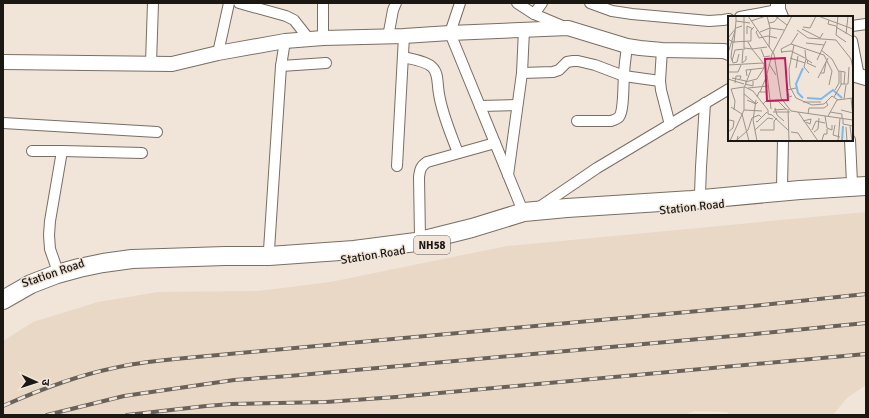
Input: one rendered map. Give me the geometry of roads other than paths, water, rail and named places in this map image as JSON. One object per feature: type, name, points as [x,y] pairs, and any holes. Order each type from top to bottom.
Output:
[{"type":"highway","name":"Station Road","points":[[3,293],[32,278],[57,269],[95,259],[122,255],[269,250],[369,244],[420,238],[522,209],[558,204],[782,187],[863,187]]},
{"type":"highway","name":"Station Road","points":[[3,309],[43,289],[64,281],[110,272],[304,264],[336,261],[409,250],[516,224],[552,217],[683,209],[740,202],[829,197],[863,187]]},
{"type":"highway","points":[[3,300],[31,284],[44,279],[79,268],[132,259],[269,256],[354,250],[416,242],[472,228],[524,212],[574,207],[692,200],[800,190],[863,187]]},
{"type":"highway","points":[[3,305],[43,284],[73,274],[96,270],[138,265],[227,262],[289,262],[411,247],[514,219],[536,215],[674,206],[863,187]]},
{"type":"street","points":[[151,63],[153,3]]},
{"type":"street","points":[[218,54],[229,3]]},
{"type":"street","points":[[239,3],[286,16],[294,20],[316,38]]},
{"type":"street","points":[[316,38],[324,3]]},
{"type":"street","points":[[388,37],[393,10],[396,3]]},
{"type":"street","points":[[460,3],[450,33],[522,209]]},
{"type":"street","points":[[516,3],[534,14],[568,28],[627,46],[662,50],[699,50],[724,51],[728,53]]},
{"type":"street","points":[[534,14],[542,3]]},
{"type":"street","points":[[590,3],[612,11],[632,14],[709,21],[728,19]]},
{"type":"street","points":[[746,16],[779,10]]},
{"type":"street","points":[[853,26],[866,24]]},
{"type":"street","points":[[3,62],[172,64],[285,41],[316,38],[388,37],[568,28]]},
{"type":"street","points":[[508,176],[522,73],[524,30]]},
{"type":"street","points":[[397,166],[404,36]]},
{"type":"street","points":[[269,250],[281,66],[285,41]]},
{"type":"street","points":[[577,121],[610,121],[615,120],[621,114],[627,46]]},
{"type":"street","points":[[853,46],[859,76]]},
{"type":"street","points":[[662,50],[660,81],[670,125]]},
{"type":"street","points":[[403,57],[428,64],[433,67],[437,75],[438,92],[441,105],[458,153]]},
{"type":"street","points":[[522,73],[553,72],[559,70],[568,62],[573,61],[595,66],[624,76],[660,81]]},
{"type":"street","points":[[281,66],[326,63]]},
{"type":"street","points":[[541,206],[597,168],[728,90]]},
{"type":"street","points":[[700,194],[705,103]]},
{"type":"street","points":[[480,106],[517,105]]},
{"type":"street","points":[[3,124],[157,132]]},
{"type":"street","points":[[782,187],[783,141]]},
{"type":"street","points":[[850,141],[863,187]]},
{"type":"street","points":[[420,238],[419,176],[422,166],[427,162],[494,143]]},
{"type":"street","points":[[32,151],[62,150],[142,152]]},
{"type":"street","points":[[57,269],[50,248],[49,235],[62,150]]},
{"type":"railway","points":[[3,406],[71,379],[100,371],[144,362],[753,306],[866,294]]},
{"type":"railway","points":[[47,415],[124,396],[234,380],[866,323]]},
{"type":"railway","points":[[127,415],[232,404],[326,402],[396,397],[866,354]]}]
